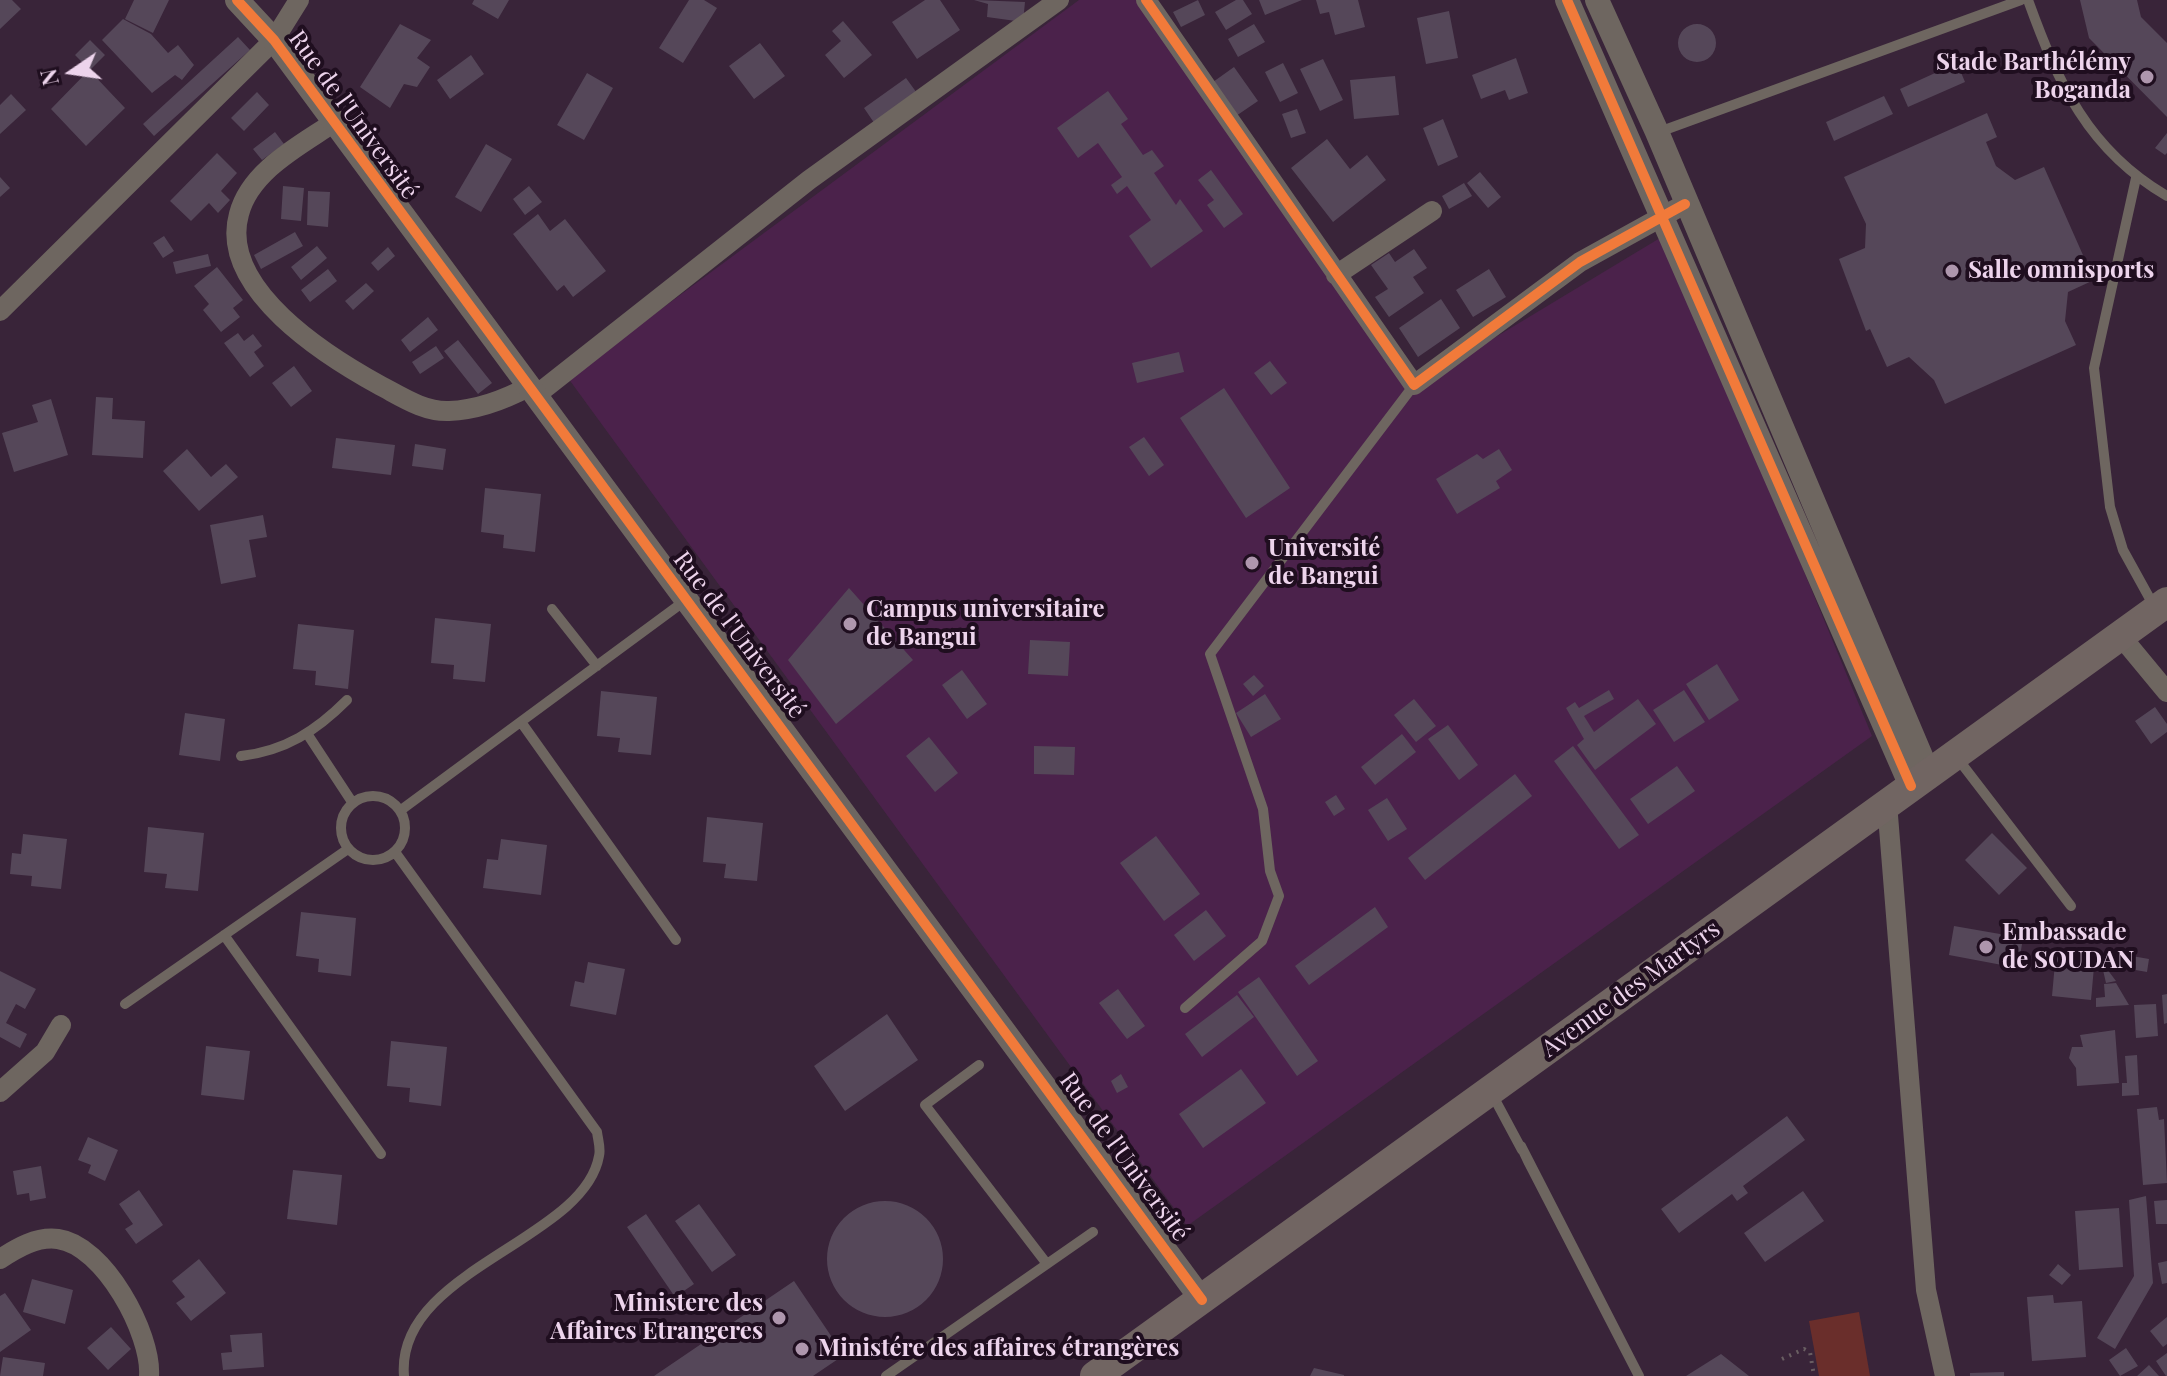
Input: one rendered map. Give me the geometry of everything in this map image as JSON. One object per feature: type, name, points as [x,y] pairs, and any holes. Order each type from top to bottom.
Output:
[{"type":"main road","name":"Avenue des Martyrs","points":[[1095,1376],[1909,788],[1957,757],[2119,634],[2162,606]]},
{"type":"street","name":"Rue de l'Université","points":[[237,0],[274,40],[1202,1300]]},
{"type":"street","points":[[0,311],[274,40],[299,0]]},
{"type":"street","points":[[333,123],[283,156],[254,184],[238,215],[239,247],[253,284],[278,315],[329,357],[421,407],[448,411],[532,391],[809,180],[1059,0]]},
{"type":"street","points":[[1146,0],[1414,385],[1580,262],[1685,204]]},
{"type":"street","points":[[1567,0],[1909,788]]},
{"type":"street","points":[[1597,0],[1657,132],[1909,788],[1926,1290],[1945,1376]]},
{"type":"street","points":[[1336,275],[1432,211]]},
{"type":"street","points":[[2119,634],[2167,692]]},
{"type":"street","points":[[0,1092],[45,1052],[61,1025]]},
{"type":"street","points":[[0,1259],[36,1240],[60,1239],[95,1258],[132,1311],[150,1356],[149,1376]]},
{"type":"lane","points":[[1657,132],[2021,0]]},
{"type":"lane","points":[[2028,0],[2050,61],[2085,126],[2136,178],[2167,196]]},
{"type":"lane","points":[[2136,178],[2094,368],[2110,507],[2123,550],[2162,606]]},
{"type":"lane","points":[[1185,1008],[1262,941],[1279,896],[1270,871],[1263,809],[1210,654],[1414,385]]},
{"type":"lane","points":[[401,810],[688,599]]},
{"type":"lane","points":[[552,609],[597,666]]},
{"type":"lane","points":[[241,756],[270,753],[308,735],[347,700]]},
{"type":"lane","points":[[521,722],[676,940]]},
{"type":"lane","points":[[308,735],[352,802]]},
{"type":"lane","points":[[1957,757],[2071,906]]},
{"type":"lane","points":[[379,795],[401,810],[405,823],[404,838],[395,852],[383,859],[369,861],[348,849],[340,828],[343,815],[352,802],[365,796],[379,795]]},
{"type":"lane","points":[[125,1004],[348,849]]},
{"type":"lane","points":[[395,852],[597,1132],[600,1155],[590,1180],[574,1200],[452,1288],[414,1325],[402,1354],[404,1376]]},
{"type":"lane","points":[[224,935],[381,1154]]},
{"type":"lane","points":[[979,1065],[925,1105],[1047,1264]]},
{"type":"lane","points":[[1491,1091],[1624,1348],[1639,1376],[1632,1362],[1611,1322],[1604,1308],[1597,1295],[1590,1281],[1583,1268],[1521,1146],[1603,1305],[1610,1319],[1624,1348]]},
{"type":"lane","points":[[886,1376],[1093,1232]]},
{"type":"path","points":[[1782,1359],[1804,1349],[1810,1352],[1814,1376]]},
{"type":"shaded area","name":"Université de Bangui","points":[[1079,0],[1141,0],[1408,390],[1665,235],[1872,736],[1187,1226],[568,378]]},
{"type":"shaded area","points":[[1859,1312],[1870,1376],[1819,1376],[1809,1321]]},
{"type":"building","points":[[0,0],[12,0],[21,9],[0,29]]},
{"type":"building","points":[[134,0],[169,0],[153,33],[125,19]]},
{"type":"building","points":[[474,0],[509,0],[498,19],[472,4]]},
{"type":"building","points":[[689,0],[704,0],[717,8],[683,63],[659,48]]},
{"type":"building","points":[[925,0],[940,0],[960,30],[917,59],[892,22]]},
{"type":"building","points":[[974,0],[1025,2],[1023,22],[987,17],[988,4]]},
{"type":"building","points":[[1198,0],[1205,15],[1181,27],[1173,12]]},
{"type":"building","points":[[1236,0],[1243,0],[1252,14],[1226,30],[1215,12]]},
{"type":"building","points":[[1259,0],[1302,0],[1265,15]]},
{"type":"building","points":[[1316,0],[1358,0],[1365,27],[1335,35],[1329,12],[1320,14]]},
{"type":"building","name":"Stade Barthélémy Boganda","points":[[2080,0],[2137,0],[2141,17],[2167,43],[2167,117],[2089,38]]},
{"type":"building","points":[[1449,11],[1458,58],[1426,64],[1417,18]]},
{"type":"building","points":[[123,19],[151,34],[168,53],[178,45],[194,65],[182,80],[175,75],[152,93],[102,40]]},
{"type":"building","points":[[843,21],[872,55],[844,78],[825,55],[841,41],[832,31]]},
{"type":"building","points":[[400,24],[431,40],[417,58],[430,67],[417,87],[404,84],[390,108],[360,87]]},
{"type":"building","points":[[1254,24],[1265,42],[1238,57],[1228,39]]},
{"type":"building","points":[[1697,24],[1710,30],[1716,43],[1710,56],[1697,62],[1684,56],[1678,43],[1684,30]]},
{"type":"building","points":[[238,37],[250,50],[154,136],[143,124]]},
{"type":"building","points":[[90,40],[105,55],[90,70],[75,55]]},
{"type":"building","points":[[760,43],[785,76],[754,99],[729,66]]},
{"type":"building","points":[[471,55],[484,74],[450,99],[437,80]]},
{"type":"building","points":[[1516,58],[1528,93],[1509,100],[1505,90],[1481,99],[1472,75]]},
{"type":"building","points":[[1323,59],[1343,100],[1320,111],[1300,69]]},
{"type":"building","points":[[1283,63],[1298,93],[1280,102],[1265,72]]},
{"type":"building","points":[[1957,63],[1965,82],[1908,107],[1900,89]]},
{"type":"building","points":[[1234,67],[1258,101],[1236,116],[1213,82]]},
{"type":"building","points":[[89,70],[125,108],[86,146],[51,109]]},
{"type":"building","points":[[587,73],[613,88],[584,140],[557,125]]},
{"type":"building","points":[[1395,76],[1399,115],[1354,119],[1350,80]]},
{"type":"building","points":[[906,78],[922,100],[879,130],[864,108]]},
{"type":"building","points":[[1108,91],[1128,119],[1121,124],[1143,155],[1152,150],[1164,166],[1154,173],[1176,205],[1180,199],[1203,231],[1151,268],[1129,236],[1151,220],[1127,186],[1117,194],[1111,185],[1122,177],[1098,143],[1078,158],[1057,128]]},
{"type":"building","points":[[257,92],[269,105],[244,131],[231,118]]},
{"type":"building","points":[[11,94],[26,110],[0,134],[0,105]]},
{"type":"building","points":[[1884,96],[1893,114],[1834,141],[1826,122]]},
{"type":"building","points":[[1297,109],[1306,133],[1291,138],[1282,114]]},
{"type":"building","points":[[1987,113],[1997,137],[1986,142],[1996,166],[2015,180],[2044,167],[2094,280],[2068,292],[2065,321],[2076,345],[1945,404],[1934,380],[1909,357],[1887,367],[1870,329],[1866,331],[1839,259],[1865,248],[1866,224],[1844,177]]},
{"type":"building","points":[[1443,119],[1458,157],[1438,166],[1423,128]]},
{"type":"building","points":[[275,132],[284,144],[262,160],[253,149]]},
{"type":"building","name":"Stade Barthélémy Boganda","points":[[2167,133],[2167,153],[2165,155],[2155,148]]},
{"type":"building","points":[[1327,139],[1350,169],[1367,155],[1386,180],[1333,222],[1291,168]]},
{"type":"building","points":[[486,144],[512,159],[481,212],[455,197]]},
{"type":"building","points":[[217,153],[237,173],[221,191],[230,200],[218,213],[209,203],[191,221],[170,201]]},
{"type":"building","points":[[1211,170],[1243,214],[1224,228],[1207,205],[1214,200],[1198,180]]},
{"type":"building","points":[[1480,172],[1501,197],[1488,208],[1467,183]]},
{"type":"building","points":[[0,177],[10,188],[0,197]]},
{"type":"building","points":[[1464,183],[1472,196],[1449,209],[1442,196]]},
{"type":"building","points":[[283,186],[304,188],[301,221],[281,219]]},
{"type":"building","points":[[529,186],[542,202],[525,215],[513,199]]},
{"type":"building","points":[[308,191],[330,192],[328,227],[307,225]]},
{"type":"building","points":[[538,214],[550,231],[565,219],[606,271],[573,297],[564,285],[557,291],[513,234]]},
{"type":"building","points":[[295,232],[303,246],[261,269],[254,255]]},
{"type":"building","points":[[164,236],[174,251],[163,258],[153,243]]},
{"type":"building","points":[[317,246],[327,258],[301,280],[291,267]]},
{"type":"building","points":[[388,247],[395,256],[378,271],[371,263]]},
{"type":"building","points":[[1414,249],[1427,268],[1413,277],[1424,293],[1389,317],[1375,297],[1388,289],[1371,265],[1389,253],[1395,262]]},
{"type":"building","points":[[208,254],[211,266],[176,274],[173,262]]},
{"type":"building","points":[[217,267],[243,300],[233,308],[240,317],[221,332],[203,310],[209,304],[194,286]]},
{"type":"building","points":[[328,269],[337,281],[310,302],[301,290]]},
{"type":"building","points":[[1489,269],[1506,297],[1473,317],[1456,290]]},
{"type":"building","points":[[366,283],[374,291],[353,310],[345,301]]},
{"type":"building","points":[[1441,299],[1460,328],[1418,357],[1399,328]]},
{"type":"building","points":[[428,317],[438,330],[410,352],[401,340]]},
{"type":"building","points":[[238,333],[244,341],[253,334],[262,346],[254,352],[264,366],[250,377],[224,343]]},
{"type":"building","points":[[458,340],[492,383],[478,394],[444,351]]},
{"type":"building","points":[[436,346],[444,358],[420,374],[412,362]]},
{"type":"building","points":[[1179,352],[1184,372],[1137,383],[1132,363]]},
{"type":"building","points":[[1270,361],[1287,383],[1271,395],[1254,373]]},
{"type":"building","points":[[294,366],[312,391],[291,407],[272,383]]},
{"type":"building","points":[[1224,388],[1290,488],[1246,518],[1180,418]]},
{"type":"building","points":[[96,397],[113,398],[112,419],[145,421],[143,458],[92,455]]},
{"type":"building","points":[[51,399],[68,455],[14,472],[2,433],[38,422],[32,405]]},
{"type":"building","points":[[1144,437],[1164,465],[1149,476],[1129,447]]},
{"type":"building","points":[[336,438],[395,445],[391,475],[332,468]]},
{"type":"building","points":[[415,444],[446,449],[443,470],[412,466]]},
{"type":"building","points":[[187,449],[211,477],[226,464],[238,477],[199,511],[163,471]]},
{"type":"building","points":[[1499,449],[1512,470],[1496,481],[1500,488],[1457,514],[1436,479],[1477,454],[1483,459]]},
{"type":"building","points":[[485,488],[541,494],[535,552],[503,548],[504,535],[481,532]]},
{"type":"building","points":[[263,515],[267,537],[249,540],[256,577],[221,584],[210,525]]},
{"type":"building","name":"Campus universitaire de Bangui","points":[[849,588],[913,660],[836,724],[788,660]]},
{"type":"building","points":[[435,618],[491,624],[485,682],[453,679],[454,665],[431,663]]},
{"type":"building","points":[[298,624],[354,630],[348,689],[315,685],[316,671],[293,669]]},
{"type":"building","points":[[1030,640],[1070,642],[1068,676],[1028,674]]},
{"type":"building","points":[[1717,664],[1739,700],[1709,720],[1686,684]]},
{"type":"building","points":[[962,670],[987,704],[967,719],[942,685]]},
{"type":"building","points":[[1254,675],[1264,686],[1253,696],[1243,684]]},
{"type":"building","points":[[1609,690],[1614,699],[1584,716],[1594,732],[1638,699],[1656,724],[1595,770],[1577,745],[1584,739],[1566,708],[1575,702],[1579,708]]},
{"type":"building","points":[[1684,690],[1705,722],[1674,742],[1653,710]]},
{"type":"building","points":[[601,691],[657,697],[651,755],[618,752],[620,738],[597,736]]},
{"type":"building","points":[[1265,694],[1281,719],[1251,737],[1236,713]]},
{"type":"building","points":[[1414,699],[1436,726],[1416,742],[1394,715]]},
{"type":"building","points":[[2155,707],[2167,724],[2167,732],[2151,744],[2135,721]]},
{"type":"building","points":[[185,713],[225,719],[220,761],[179,755]]},
{"type":"building","points":[[1448,725],[1478,765],[1459,780],[1428,739]]},
{"type":"building","points":[[1402,734],[1416,752],[1375,785],[1361,767]]},
{"type":"building","points":[[929,737],[958,773],[935,792],[906,756]]},
{"type":"building","points":[[1034,746],[1075,747],[1074,775],[1034,774]]},
{"type":"building","points":[[1573,746],[1639,835],[1619,849],[1554,761]]},
{"type":"building","points":[[1677,766],[1695,791],[1648,824],[1630,799]]},
{"type":"building","points":[[1515,774],[1532,796],[1425,880],[1408,858]]},
{"type":"building","points":[[1336,795],[1345,809],[1334,816],[1325,802]]},
{"type":"building","points":[[1387,798],[1407,829],[1388,841],[1368,810]]},
{"type":"building","points":[[707,817],[763,823],[757,881],[724,878],[726,864],[703,862]]},
{"type":"building","points":[[148,827],[204,833],[198,891],[165,888],[167,874],[144,872]]},
{"type":"building","name":"Embassade de SOUDAN","points":[[1992,833],[2027,868],[1999,895],[1965,860]]},
{"type":"building","points":[[23,834],[67,839],[61,889],[31,886],[32,876],[10,874],[12,853],[21,854]]},
{"type":"building","points":[[1156,836],[1200,894],[1164,921],[1120,863]]},
{"type":"building","points":[[501,839],[547,845],[541,895],[483,888],[487,859],[498,860]]},
{"type":"building","points":[[1375,907],[1388,927],[1309,985],[1295,966]]},
{"type":"building","points":[[1206,910],[1226,936],[1194,961],[1174,935]]},
{"type":"building","points":[[301,912],[356,918],[351,976],[318,972],[319,959],[296,956]]},
{"type":"building","name":"Embassade de SOUDAN","points":[[1954,926],[2023,938],[2018,968],[1949,955]]},
{"type":"building","points":[[2056,952],[2095,956],[2091,1000],[2052,996]]},
{"type":"building","points":[[2132,956],[2149,959],[2147,972],[2130,969]]},
{"type":"building","points":[[588,962],[625,969],[616,1015],[570,1006],[575,981],[584,983]]},
{"type":"building","points":[[2107,969],[2116,981],[2106,983],[2103,970]]},
{"type":"building","points":[[0,971],[36,989],[25,1009],[16,1004],[6,1023],[27,1034],[20,1048],[0,1037]]},
{"type":"building","points":[[1259,977],[1318,1061],[1297,1076],[1238,992]]},
{"type":"building","points":[[2116,983],[2129,1005],[2096,1007],[2096,998],[2105,997],[2104,984]]},
{"type":"building","points":[[1118,989],[1145,1026],[1127,1039],[1099,1003]]},
{"type":"building","points":[[2167,994],[2167,1023],[2164,1024],[2162,995]]},
{"type":"building","points":[[1237,995],[1254,1017],[1202,1057],[1185,1034]]},
{"type":"building","points":[[2156,1004],[2158,1036],[2136,1038],[2134,1005]]},
{"type":"building","points":[[887,1014],[918,1060],[845,1111],[814,1066]]},
{"type":"building","points":[[2115,1030],[2119,1083],[2077,1086],[2076,1068],[2069,1058],[2072,1047],[2083,1047],[2080,1035]]},
{"type":"building","points":[[391,1041],[447,1047],[441,1106],[409,1102],[410,1088],[387,1086]]},
{"type":"building","points":[[206,1046],[250,1051],[244,1100],[201,1095]]},
{"type":"building","points":[[2137,1055],[2139,1095],[2122,1096],[2122,1083],[2127,1083],[2125,1056]]},
{"type":"building","points":[[1241,1069],[1266,1103],[1203,1148],[1179,1114]]},
{"type":"building","points":[[1121,1074],[1128,1087],[1117,1093],[1111,1081]]},
{"type":"building","points":[[2157,1107],[2159,1120],[2164,1119],[2167,1183],[2143,1185],[2137,1109]]},
{"type":"building","points":[[1787,1116],[1805,1140],[1743,1186],[1748,1193],[1737,1201],[1732,1194],[1679,1233],[1661,1209]]},
{"type":"building","points":[[88,1137],[118,1150],[105,1181],[88,1173],[91,1165],[78,1160]]},
{"type":"building","points":[[41,1166],[46,1198],[30,1201],[29,1193],[17,1195],[13,1171]]},
{"type":"building","points":[[293,1170],[342,1175],[337,1225],[287,1219]]},
{"type":"building","points":[[139,1190],[163,1225],[136,1244],[125,1229],[133,1224],[119,1204]]},
{"type":"building","points":[[1803,1191],[1824,1221],[1765,1262],[1744,1233]]},
{"type":"building","points":[[2146,1196],[2153,1283],[2115,1349],[2097,1338],[2134,1276],[2129,1200]]},
{"type":"building","points":[[2167,1200],[2167,1224],[2156,1224],[2154,1201]]},
{"type":"building","points":[[885,1201],[907,1206],[926,1218],[938,1237],[943,1259],[938,1281],[926,1300],[907,1312],[885,1317],[863,1312],[844,1300],[832,1281],[827,1259],[832,1237],[844,1218],[863,1206]]},
{"type":"building","points":[[699,1204],[736,1255],[712,1272],[675,1221]]},
{"type":"building","points":[[2119,1208],[2123,1267],[2079,1270],[2075,1211]]},
{"type":"building","points":[[646,1214],[694,1284],[675,1297],[627,1227]]},
{"type":"building","points":[[199,1259],[226,1293],[191,1321],[176,1303],[185,1297],[172,1281]]},
{"type":"building","points":[[2167,1261],[2167,1283],[2162,1284],[2158,1263]]},
{"type":"building","points":[[2058,1264],[2071,1275],[2062,1285],[2049,1275]]},
{"type":"building","points":[[32,1279],[73,1290],[65,1324],[23,1312]]},
{"type":"building","name":"Ministere des Affaires Etrangeres","points":[[794,1281],[844,1355],[813,1376],[654,1376]]},
{"type":"building","points":[[5,1293],[31,1330],[0,1352],[0,1296]]},
{"type":"building","points":[[2053,1295],[2054,1303],[2082,1301],[2086,1357],[2032,1361],[2027,1297]]},
{"type":"building","points":[[2167,1317],[2167,1344],[2163,1347],[2150,1331]]},
{"type":"building","points":[[111,1327],[131,1349],[108,1370],[87,1348]]},
{"type":"building","points":[[262,1333],[264,1367],[223,1370],[221,1353],[232,1352],[230,1335]]},
{"type":"building","points":[[2126,1348],[2138,1366],[2120,1376],[2109,1360]]},
{"type":"building","points":[[2167,1353],[2167,1376],[2166,1376],[2156,1361]]},
{"type":"building","points":[[1721,1354],[1749,1376],[1686,1376]]},
{"type":"building","points":[[3,1357],[45,1363],[43,1376],[0,1376]]},
{"type":"building","points":[[2149,1365],[2159,1376],[2137,1376]]},
{"type":"building","points":[[1314,1368],[1344,1375],[1344,1376],[1310,1376]]},
{"type":"building","points":[[2004,1372],[2004,1376],[1970,1376],[1970,1373]]},
{"type":"cycle path","points":[[237,0],[274,40],[1202,1300]]},
{"type":"cycle path","points":[[1146,0],[1414,385],[1580,262],[1685,204]]},
{"type":"cycle path","points":[[1567,0],[1911,786]]},
{"type":"place","name":"Stade Barthélémy Boganda","points":[[2147,77]]},
{"type":"place","name":"Salle omnisports","points":[[1952,271]]},
{"type":"place","name":"Université de Bangui","points":[[1252,563]]},
{"type":"place","name":"Campus universitaire de Bangui","points":[[850,624]]},
{"type":"place","name":"Embassade de SOUDAN","points":[[1986,947]]},
{"type":"place","name":"Ministere des Affaires Etrangeres","points":[[779,1318]]},
{"type":"place","name":"Ministére des affaires étrangères","points":[[802,1349]]}]
